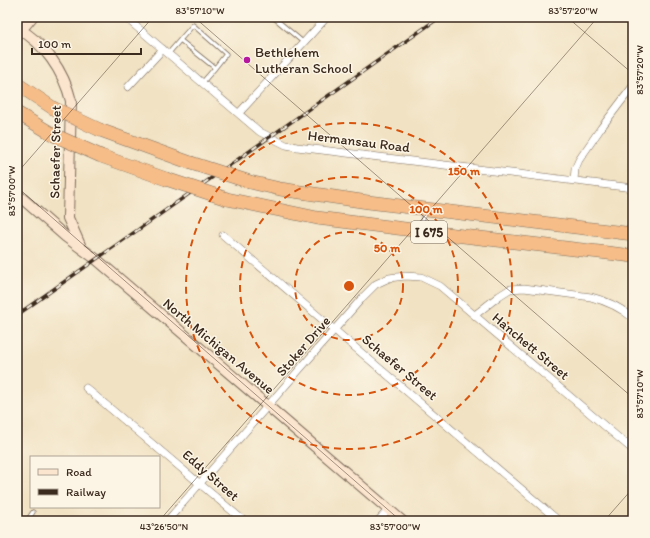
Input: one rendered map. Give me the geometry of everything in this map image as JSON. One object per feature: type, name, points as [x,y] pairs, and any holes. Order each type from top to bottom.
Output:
[{"type":"highway","name":"I 675","points":[[17,84],[53,108],[100,130],[191,163],[250,182],[280,189],[368,202],[633,234]]},
{"type":"highway","name":"I 675","points":[[17,112],[54,135],[101,156],[226,199],[317,218],[633,256]]},
{"type":"street","points":[[18,31],[32,17]]},
{"type":"street","name":"Hermansau Road","points":[[125,17],[260,132],[286,144],[297,147],[633,188]]},
{"type":"street","points":[[239,113],[327,17]]},
{"type":"street","name":"Schaefer Street","points":[[18,31],[37,44],[54,63],[68,90],[71,101],[68,218],[80,247]]},
{"type":"street","points":[[128,87],[165,52]]},
{"type":"street","points":[[574,180],[575,168],[579,160],[633,86]]},
{"type":"street","name":"North Michigan Avenue","points":[[17,194],[402,521]]},
{"type":"street","points":[[55,227],[68,218]]},
{"type":"street","name":"Schaefer Street","points":[[223,235],[559,521]]},
{"type":"street","name":"Stoker Drive","points":[[167,521],[363,297],[376,284],[389,278],[405,276]]},
{"type":"street","name":"Hanchett Street","points":[[405,276],[421,277],[440,286],[633,450]]},
{"type":"street","points":[[474,315],[506,291],[519,288],[591,297],[620,308],[633,318]]},
{"type":"street","name":"Eddy Street","points":[[86,388],[244,521]]},
{"type":"street","points":[[378,521],[388,510]]},
{"type":"lane","points":[[273,17],[304,43]]},
{"type":"lane","points":[[165,52],[180,40],[193,25],[226,54],[202,83]]},
{"type":"lane","points":[[180,40],[215,68]]},
{"type":"lane","points":[[421,231],[424,209]]},
{"type":"lane","points":[[27,521],[33,512]]},
{"type":"railway","points":[[17,315],[440,17]]},
{"type":"place","name":"Bethlehem Lutheran School","points":[[247,60]]}]
